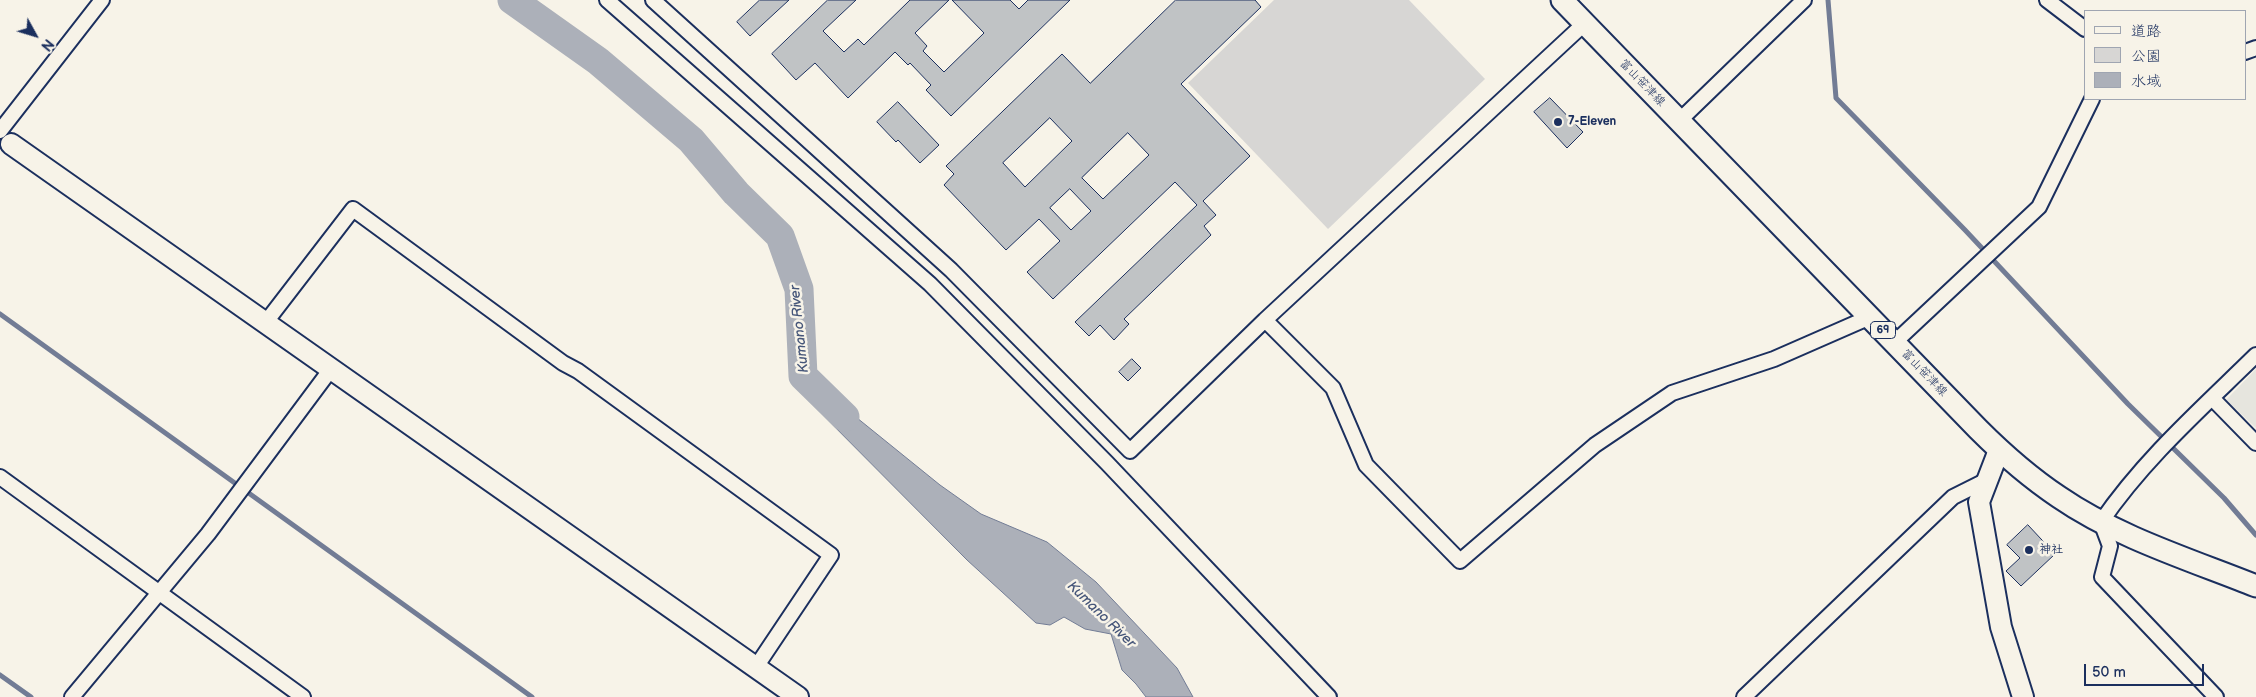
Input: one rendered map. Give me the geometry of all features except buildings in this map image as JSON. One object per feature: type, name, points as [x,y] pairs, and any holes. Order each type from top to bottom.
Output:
[{"type":"main road","name":"富山笹津線","points":[[1562,0],[1999,450],[2060,498],[2101,522],[2256,586]]},
{"type":"street","points":[[102,0],[4,136],[129,229],[266,322],[798,697]]},
{"type":"street","points":[[608,0],[930,284],[1106,463],[1329,697]]},
{"type":"street","points":[[653,0],[951,270],[1130,451],[1264,320],[1585,23]]},
{"type":"street","points":[[1679,121],[1804,0]]},
{"type":"street","points":[[2047,0],[2084,28]]},
{"type":"street","points":[[1895,342],[2039,207],[2092,100]]},
{"type":"street","points":[[266,322],[353,209],[563,363],[831,555],[756,667]]},
{"type":"street","points":[[1264,320],[1333,388],[1366,465],[1460,561],[1595,445],[1672,393],[1774,359],[1870,317]]},
{"type":"street","points":[[2216,697],[2102,577],[2110,546],[2101,522],[2122,491],[2256,355]]},
{"type":"street","points":[[72,697],[208,534],[331,369]]},
{"type":"street","points":[[2212,398],[2256,443]]},
{"type":"street","points":[[1999,450],[1979,502],[2001,627],[2023,697]]},
{"type":"street","points":[[0,477],[304,697]]},
{"type":"street","points":[[1744,697],[1953,497],[1987,480]]},
{"type":"shaded area","points":[[2256,369],[2256,428],[2226,400]]},
{"type":"green space","points":[[1274,0],[1409,0],[1485,79],[1328,229],[1188,83]]},
{"type":"water","points":[[820,388],[940,485],[981,514],[1047,542],[1096,582],[1177,668],[1193,697],[1146,697],[1122,670],[1111,634],[1085,629],[1064,617],[1050,625],[1036,623],[967,560],[801,393]]},
{"type":"waterway","name":"Kumano River","points":[[512,0],[598,61],[691,140],[736,193],[780,236],[799,289],[803,376],[845,417]]},
{"type":"waterway","points":[[1828,0],[1836,98],[1965,230],[2128,404],[2224,498],[2256,535]]},
{"type":"waterway","points":[[0,314],[532,697]]},
{"type":"waterway","points":[[0,675],[31,697]]},
{"type":"place","name":"7-Eleven","points":[[1558,122]]},
{"type":"place","name":"神社","points":[[2029,550]]}]
